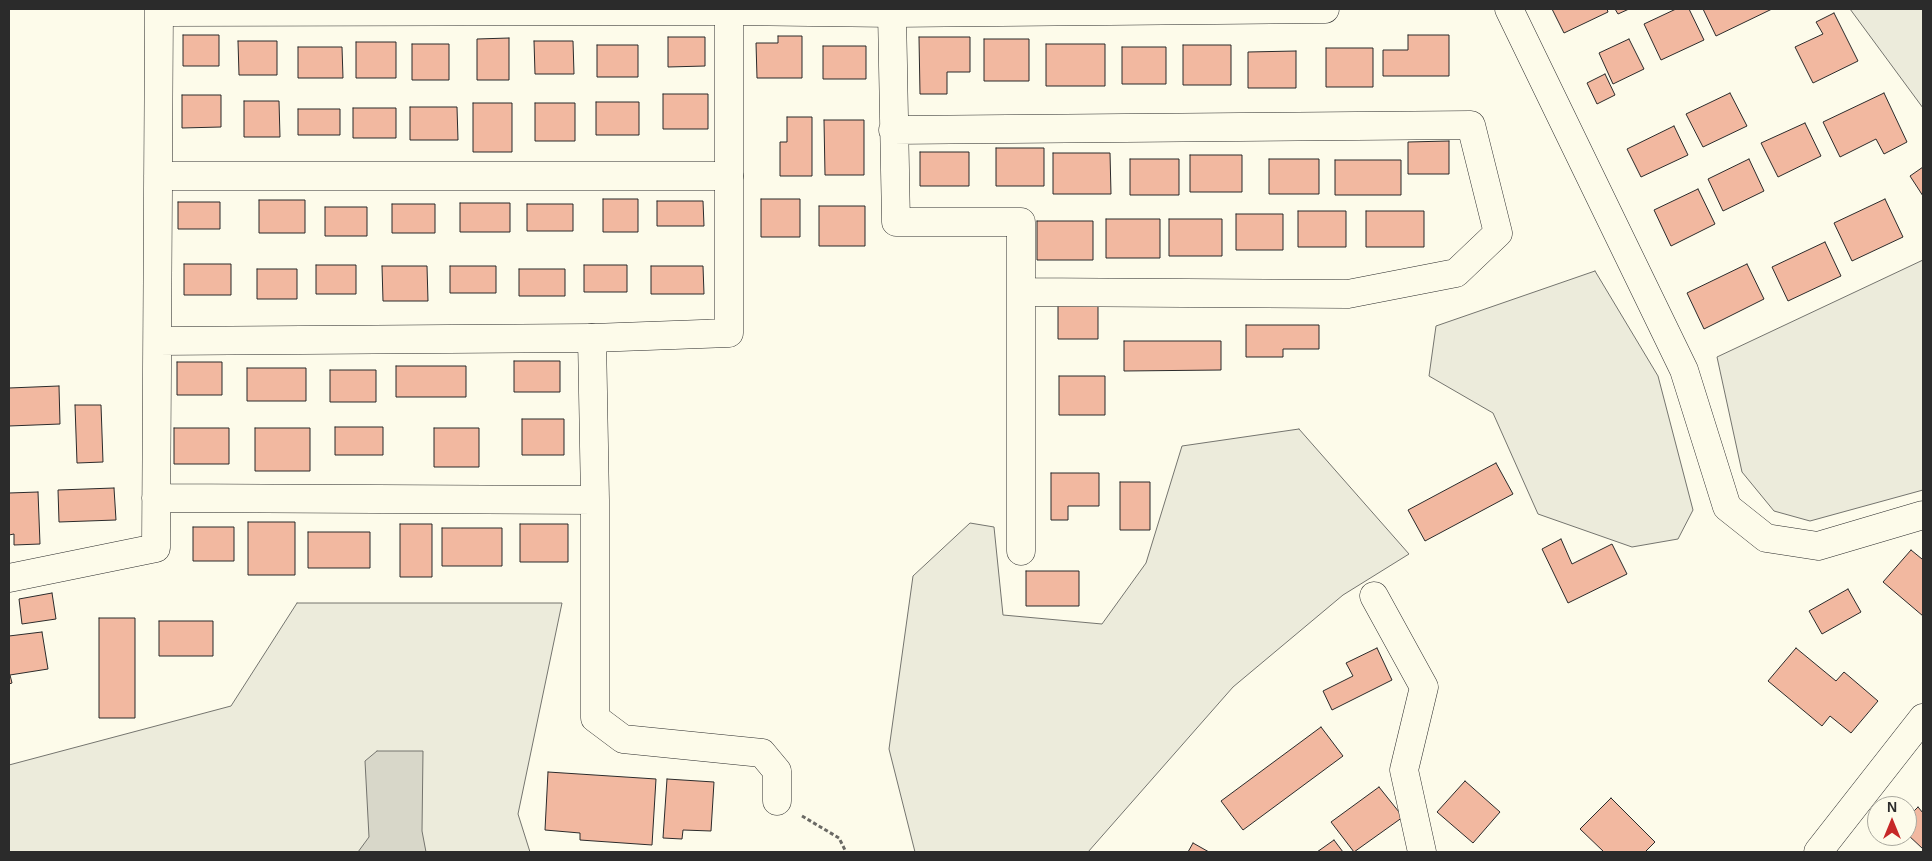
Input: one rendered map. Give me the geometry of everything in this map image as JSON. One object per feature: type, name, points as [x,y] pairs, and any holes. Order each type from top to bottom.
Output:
[{"type":"street","points":[[9,578],[156,548],[159,10],[729,10],[892,13],[1325,9]]},
{"type":"street","points":[[1509,9],[1684,370],[1727,507],[1766,538],[1818,546],[1923,515]]},
{"type":"street","points":[[158,341],[592,338],[729,333],[729,10]]},
{"type":"street","points":[[892,13],[896,222],[1020,222],[1020,551]]},
{"type":"street","points":[[893,130],[1471,125],[1498,232],[1456,273],[1348,294],[1021,292]]},
{"type":"street","points":[[158,176],[729,176]]},
{"type":"street","points":[[592,338],[595,500],[594,718],[623,739],[762,753],[777,771],[777,801]]},
{"type":"street","points":[[156,498],[595,500]]},
{"type":"street","points":[[1374,596],[1424,687],[1404,770],[1422,852]]},
{"type":"street","points":[[1818,852],[1923,718]]},
{"type":"path","points":[[777,801],[839,838],[846,852]]},
{"type":"shaded area","points":[[1850,9],[1923,9],[1923,108]]},
{"type":"shaded area","points":[[1923,260],[1923,490],[1810,521],[1774,511],[1742,472],[1717,357]]},
{"type":"shaded area","points":[[1595,271],[1658,376],[1693,510],[1678,539],[1632,547],[1538,514],[1493,413],[1429,376],[1436,326]]},
{"type":"shaded area","points":[[1299,429],[1409,554],[1343,595],[1233,687],[1088,852],[915,852],[889,749],[913,576],[970,523],[994,527],[1003,615],[1102,624],[1146,563],[1182,446]]},
{"type":"shaded area","points":[[297,603],[562,603],[518,814],[530,852],[9,852],[9,765],[231,706]]},
{"type":"shaded area","points":[[377,751],[423,751],[422,831],[426,852],[358,852],[369,837],[365,761]]},
{"type":"building","points":[[1552,9],[1607,9],[1608,12],[1564,33]]},
{"type":"building","points":[[1615,9],[1629,9],[1618,14]]},
{"type":"building","points":[[1676,9],[1689,9],[1704,40],[1661,60],[1644,24]]},
{"type":"building","points":[[1703,9],[1772,9],[1716,36]]},
{"type":"building","points":[[1834,13],[1858,61],[1813,83],[1795,47],[1823,34],[1816,22]]},
{"type":"building","points":[[183,35],[219,35],[219,66],[183,66]]},
{"type":"building","points":[[1408,35],[1449,35],[1449,76],[1383,76],[1383,50],[1408,50]]},
{"type":"building","points":[[778,36],[802,36],[802,78],[757,78],[756,43],[778,43]]},
{"type":"building","points":[[668,37],[705,37],[705,66],[668,67]]},
{"type":"building","points":[[919,37],[970,37],[970,72],[947,72],[947,94],[920,94]]},
{"type":"building","points":[[509,38],[509,80],[477,80],[477,39]]},
{"type":"building","points":[[984,39],[1029,39],[1029,81],[984,81]]},
{"type":"building","points":[[1629,39],[1644,69],[1613,84],[1599,53]]},
{"type":"building","points":[[238,41],[277,41],[277,75],[239,75]]},
{"type":"building","points":[[534,41],[573,41],[574,74],[535,74]]},
{"type":"building","points":[[356,42],[396,42],[396,78],[356,78]]},
{"type":"building","points":[[412,44],[449,44],[449,80],[412,80]]},
{"type":"building","points":[[1046,44],[1105,44],[1105,86],[1046,86]]},
{"type":"building","points":[[597,45],[638,45],[638,77],[597,77]]},
{"type":"building","points":[[1183,45],[1231,45],[1231,85],[1183,85]]},
{"type":"building","points":[[823,46],[866,46],[866,79],[823,79]]},
{"type":"building","points":[[298,47],[342,47],[343,78],[298,78]]},
{"type":"building","points":[[1122,47],[1166,47],[1166,84],[1122,84]]},
{"type":"building","points":[[1326,48],[1373,48],[1373,87],[1326,87]]},
{"type":"building","points":[[1296,51],[1296,88],[1248,88],[1248,52]]},
{"type":"building","points":[[1605,74],[1615,95],[1597,104],[1587,83]]},
{"type":"building","points":[[1730,93],[1747,126],[1703,147],[1686,114]]},
{"type":"building","points":[[1884,93],[1907,142],[1884,154],[1876,139],[1840,157],[1823,122]]},
{"type":"building","points":[[663,94],[708,94],[708,129],[663,129]]},
{"type":"building","points":[[182,95],[221,95],[221,127],[182,128]]},
{"type":"building","points":[[244,101],[279,101],[280,137],[244,137]]},
{"type":"building","points":[[596,102],[639,102],[639,135],[596,135]]},
{"type":"building","points":[[473,103],[512,103],[512,152],[473,152]]},
{"type":"building","points":[[535,103],[575,103],[575,141],[535,141]]},
{"type":"building","points":[[410,107],[457,107],[458,140],[410,140]]},
{"type":"building","points":[[353,108],[396,108],[396,138],[353,138]]},
{"type":"building","points":[[298,109],[340,109],[340,135],[298,135]]},
{"type":"building","points":[[787,117],[812,117],[812,176],[780,176],[780,142],[787,142]]},
{"type":"building","points":[[824,120],[864,120],[864,175],[825,175]]},
{"type":"building","points":[[1805,123],[1821,156],[1778,177],[1761,143]]},
{"type":"building","points":[[1674,126],[1688,155],[1641,177],[1627,149]]},
{"type":"building","points":[[1449,141],[1449,174],[1408,174],[1408,142]]},
{"type":"building","points":[[996,148],[1044,148],[1044,186],[996,186]]},
{"type":"building","points":[[920,152],[969,152],[969,186],[920,186]]},
{"type":"building","points":[[1053,153],[1110,153],[1111,194],[1053,194]]},
{"type":"building","points":[[1190,155],[1242,155],[1242,192],[1190,192]]},
{"type":"building","points":[[1130,159],[1179,159],[1179,195],[1130,195]]},
{"type":"building","points":[[1269,159],[1319,159],[1319,194],[1269,194]]},
{"type":"building","points":[[1749,159],[1764,191],[1723,211],[1708,179]]},
{"type":"building","points":[[1335,160],[1401,160],[1401,195],[1335,195]]},
{"type":"building","points":[[1923,167],[1923,196],[1910,176]]},
{"type":"building","points":[[1698,189],[1715,224],[1671,246],[1654,210]]},
{"type":"building","points":[[603,199],[638,199],[638,232],[603,232]]},
{"type":"building","points":[[761,199],[800,199],[800,237],[761,237]]},
{"type":"building","points":[[1885,199],[1903,237],[1852,261],[1834,223]]},
{"type":"building","points":[[259,200],[305,200],[305,233],[259,233]]},
{"type":"building","points":[[657,201],[703,201],[704,226],[657,226]]},
{"type":"building","points":[[178,202],[220,202],[220,229],[178,229]]},
{"type":"building","points":[[460,203],[510,203],[510,232],[460,232]]},
{"type":"building","points":[[392,204],[435,204],[435,233],[392,233]]},
{"type":"building","points":[[527,204],[573,204],[573,231],[527,231]]},
{"type":"building","points":[[819,206],[865,206],[865,246],[819,246]]},
{"type":"building","points":[[325,207],[367,207],[367,236],[325,236]]},
{"type":"building","points":[[1298,211],[1346,211],[1346,247],[1298,247]]},
{"type":"building","points":[[1366,211],[1424,211],[1424,247],[1366,247]]},
{"type":"building","points":[[1236,214],[1283,214],[1283,250],[1236,250]]},
{"type":"building","points":[[1106,219],[1160,219],[1160,258],[1106,258]]},
{"type":"building","points":[[1169,219],[1222,219],[1222,256],[1169,256]]},
{"type":"building","points":[[1037,221],[1093,221],[1093,260],[1037,260]]},
{"type":"building","points":[[1825,242],[1841,276],[1788,301],[1772,267]]},
{"type":"building","points":[[184,264],[231,264],[231,295],[184,295]]},
{"type":"building","points":[[1747,264],[1764,299],[1704,329],[1687,293]]},
{"type":"building","points":[[316,265],[356,265],[356,294],[316,294]]},
{"type":"building","points":[[584,265],[627,265],[627,292],[584,292]]},
{"type":"building","points":[[382,266],[427,266],[428,301],[383,301]]},
{"type":"building","points":[[450,266],[496,266],[496,293],[450,293]]},
{"type":"building","points":[[651,266],[703,266],[704,294],[651,294]]},
{"type":"building","points":[[257,269],[297,269],[297,299],[257,299]]},
{"type":"building","points":[[519,269],[565,269],[565,296],[519,296]]},
{"type":"building","points":[[1058,305],[1098,305],[1098,339],[1058,339]]},
{"type":"building","points":[[1246,325],[1319,325],[1319,349],[1283,349],[1283,357],[1246,357]]},
{"type":"building","points":[[1124,341],[1221,341],[1221,370],[1124,371]]},
{"type":"building","points":[[514,361],[560,361],[560,392],[514,392]]},
{"type":"building","points":[[177,362],[222,362],[222,395],[177,395]]},
{"type":"building","points":[[396,366],[466,366],[466,397],[396,397]]},
{"type":"building","points":[[247,368],[306,368],[306,401],[247,401]]},
{"type":"building","points":[[330,370],[376,370],[376,402],[330,402]]},
{"type":"building","points":[[1059,376],[1105,376],[1105,415],[1059,415]]},
{"type":"building","points":[[59,386],[60,424],[9,426],[9,388]]},
{"type":"building","points":[[75,405],[101,405],[103,462],[77,463]]},
{"type":"building","points":[[522,419],[564,419],[564,455],[522,455]]},
{"type":"building","points":[[335,427],[383,427],[383,455],[335,455]]},
{"type":"building","points":[[174,428],[229,428],[229,464],[174,464]]},
{"type":"building","points":[[255,428],[310,428],[310,471],[255,471]]},
{"type":"building","points":[[434,428],[479,428],[479,467],[434,467]]},
{"type":"building","points":[[1496,463],[1513,494],[1425,541],[1408,510]]},
{"type":"building","points":[[1051,473],[1099,473],[1099,506],[1068,506],[1068,520],[1051,520]]},
{"type":"building","points":[[1120,482],[1150,482],[1150,530],[1120,530]]},
{"type":"building","points":[[114,488],[116,520],[59,522],[58,490]]},
{"type":"building","points":[[38,492],[40,544],[14,545],[14,534],[9,535],[9,493]]},
{"type":"building","points":[[248,522],[295,522],[295,575],[248,575]]},
{"type":"building","points":[[400,524],[432,524],[432,577],[400,577]]},
{"type":"building","points":[[520,524],[568,524],[568,562],[520,562]]},
{"type":"building","points":[[193,527],[234,527],[234,561],[193,561]]},
{"type":"building","points":[[442,528],[502,528],[502,566],[442,566]]},
{"type":"building","points":[[308,532],[370,532],[370,568],[308,568]]},
{"type":"building","points":[[1561,539],[1572,564],[1612,544],[1627,574],[1568,603],[1542,549]]},
{"type":"building","points":[[1911,550],[1922,559],[1923,557],[1923,616],[1883,582]]},
{"type":"building","points":[[1026,571],[1079,571],[1079,606],[1026,606]]},
{"type":"building","points":[[1848,589],[1861,612],[1822,634],[1809,611]]},
{"type":"building","points":[[52,593],[56,619],[22,624],[19,599]]},
{"type":"building","points":[[99,618],[135,618],[135,718],[99,718]]},
{"type":"building","points":[[159,621],[213,621],[213,656],[159,656]]},
{"type":"building","points":[[42,632],[48,669],[10,675],[12,683],[9,684],[9,636]]},
{"type":"building","points":[[1377,648],[1392,680],[1332,710],[1323,691],[1353,676],[1346,663]]},
{"type":"building","points":[[1796,648],[1836,681],[1844,672],[1878,701],[1851,733],[1830,716],[1822,726],[1768,681]]},
{"type":"building","points":[[1321,727],[1343,756],[1243,830],[1221,801]]},
{"type":"building","points":[[548,772],[656,779],[652,845],[580,840],[580,833],[545,830]]},
{"type":"building","points":[[667,779],[714,782],[711,831],[683,830],[682,839],[663,838]]},
{"type":"building","points":[[1465,781],[1500,812],[1473,843],[1437,812]]},
{"type":"building","points":[[1379,787],[1403,817],[1354,852],[1331,822]]},
{"type":"building","points":[[1611,798],[1655,842],[1645,852],[1604,852],[1580,829]]},
{"type":"building","points":[[1917,808],[1923,813],[1923,849],[1917,843]]},
{"type":"building","points":[[1334,840],[1343,852],[1317,852]]},
{"type":"building","points":[[1193,843],[1209,852],[1188,852]]}]
